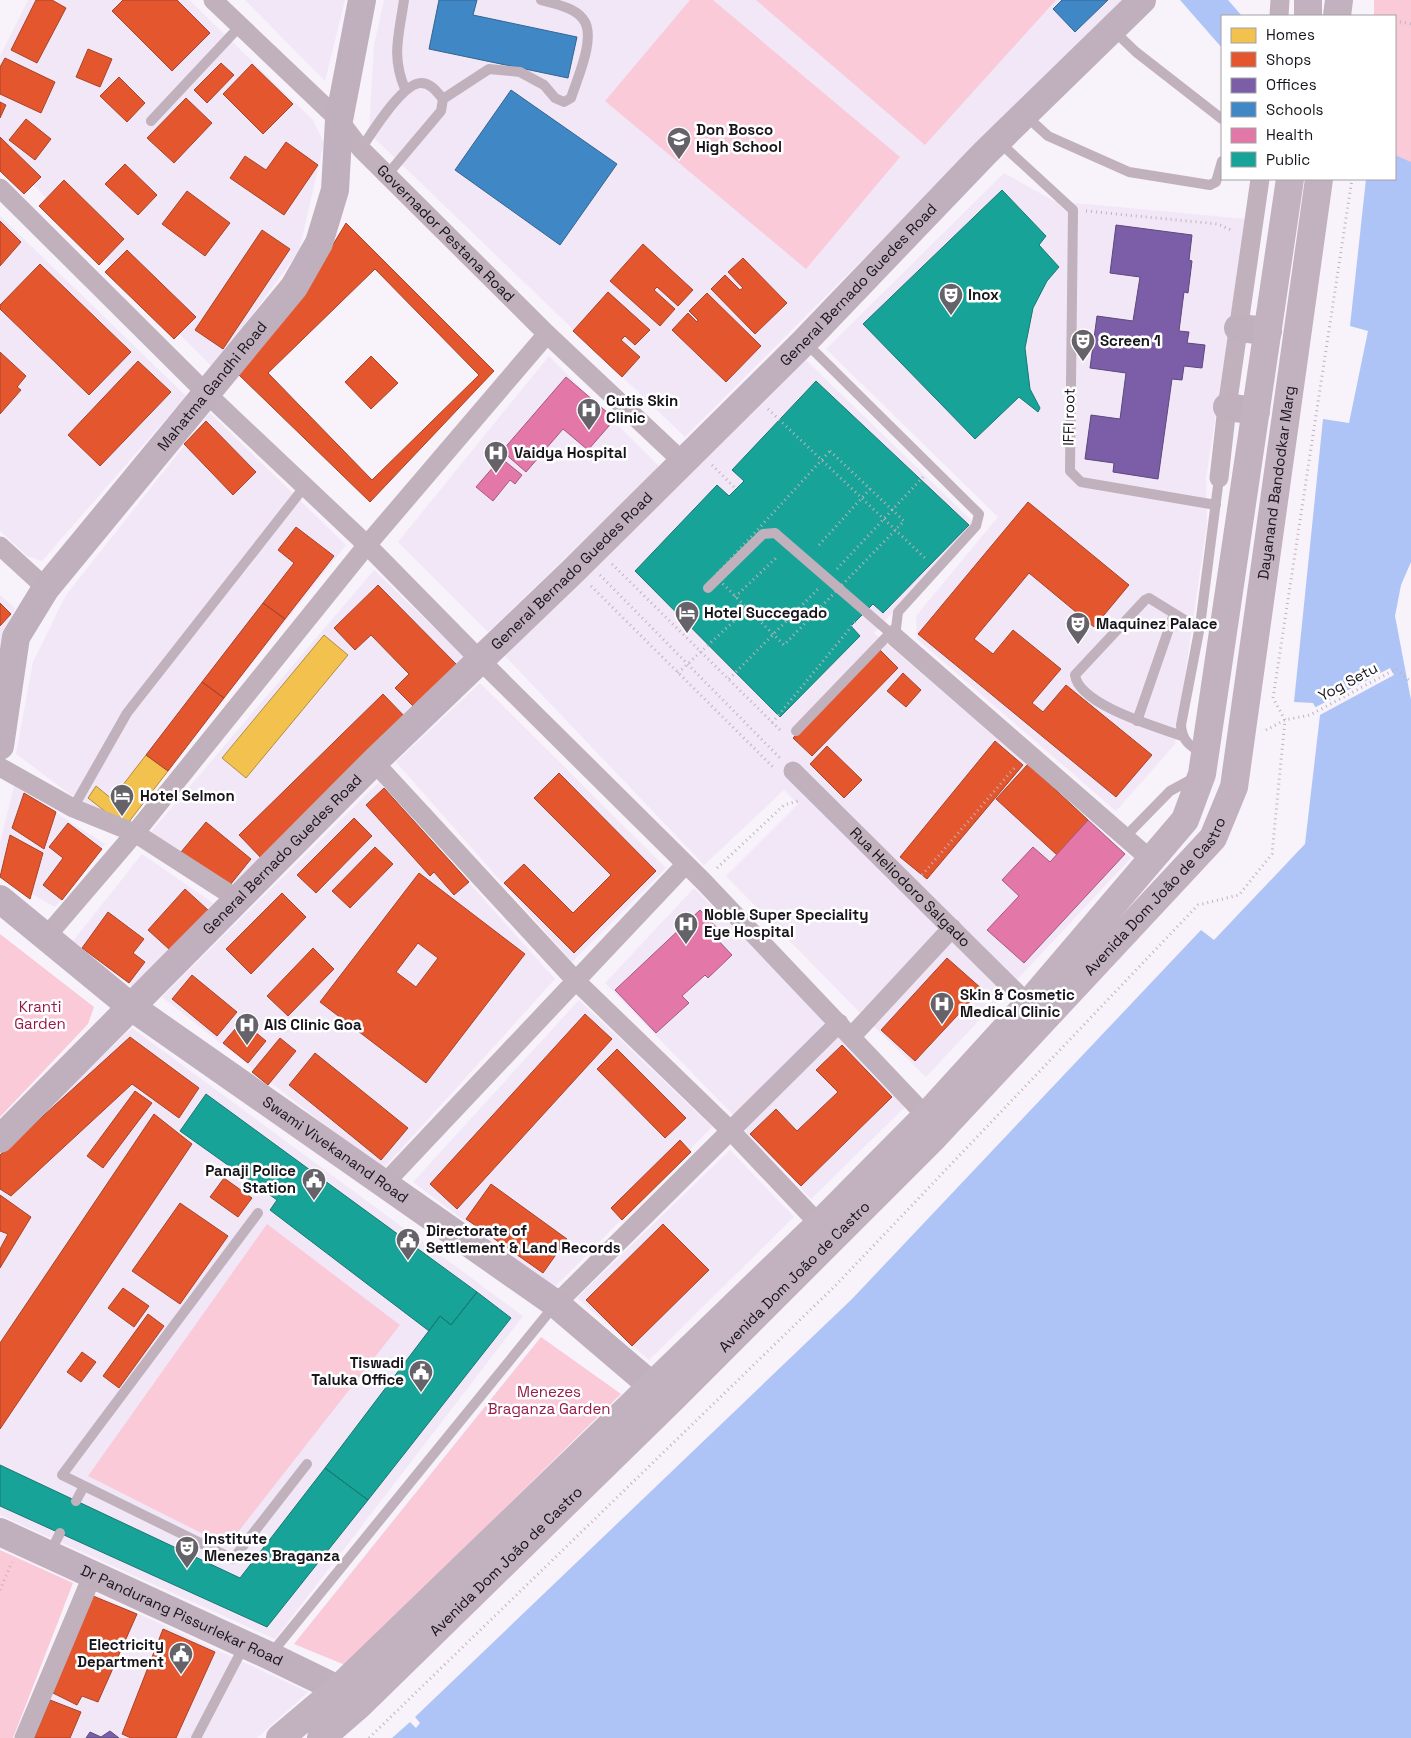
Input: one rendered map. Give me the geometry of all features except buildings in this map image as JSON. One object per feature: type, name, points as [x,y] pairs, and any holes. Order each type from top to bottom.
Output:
[{"type":"main road","points":[[1308,0],[1308,15]]},
{"type":"main road","points":[[1337,15],[1339,0]]},
{"type":"main road","name":"Avenida Dom João de Castro","points":[[662,1392],[819,1224],[926,1116],[1028,1004],[1185,820],[1200,775],[1290,180]]},
{"type":"main road","name":"Dayanand Bandodkar Marg","points":[[1234,787],[1319,180]]},
{"type":"main road","name":"Avenida Dom João de Castro","points":[[321,1738],[348,1697],[662,1392],[934,1138],[1213,838],[1234,787]]},
{"type":"main road","name":"Avenida Dom João de Castro","points":[[280,1738],[348,1697]]},
{"type":"street","name":"Governador Pestana Road","points":[[213,0],[339,120],[361,149],[547,334],[690,455]]},
{"type":"street","name":"Mahatma Gandhi Road","points":[[0,746],[16,637],[46,588],[208,394],[294,287],[319,244],[335,190],[339,120],[362,0]]},
{"type":"street","name":"General Bernado Guedes Road","points":[[0,1138],[130,1006],[239,900],[374,762],[585,559],[752,394],[998,141],[1142,0]]},
{"type":"street","points":[[1279,15],[1280,0]]},
{"type":"street","points":[[1219,478],[1227,407],[1260,180]]},
{"type":"street","points":[[0,188],[208,394],[367,545],[703,881],[846,1029],[926,1116]]},
{"type":"street","points":[[1238,328],[1268,331]]},
{"type":"street","points":[[45,938],[134,832],[367,545],[547,334]]},
{"type":"street","points":[[1227,407],[1256,411]]},
{"type":"street","points":[[0,546],[46,588]]},
{"type":"street","points":[[895,632],[1150,859]]},
{"type":"street","points":[[374,762],[576,981],[730,1130],[819,1224]]},
{"type":"street","points":[[0,767],[73,808],[134,832],[239,900]]},
{"type":"street","name":"Rua Heliodoro Salgado","points":[[784,770],[820,796],[1028,1004]]},
{"type":"street","points":[[384,1184],[685,865]]},
{"type":"street","name":"Swami Vivekanand Road","points":[[0,898],[45,938],[130,1006],[556,1304],[662,1392]]},
{"type":"street","points":[[556,1304],[730,1130],[846,1029],[952,928]]},
{"type":"street","name":"Dr Pandurang Pissurlekar Road","points":[[10,1537],[55,1544],[93,1574],[270,1656],[348,1697]]},
{"type":"street","points":[[24,1738],[93,1574]]},
{"type":"lane","points":[[404,0],[396,48],[397,70],[405,89]]},
{"type":"lane","points":[[442,99],[490,69],[520,72],[544,85],[554,98],[564,102],[572,98],[590,36],[583,19],[568,8],[541,0]]},
{"type":"lane","points":[[151,121],[240,26]]},
{"type":"lane","points":[[1113,29],[1136,52],[1221,118]]},
{"type":"lane","points":[[361,149],[405,89],[420,83],[432,86],[442,99],[441,111],[388,175]]},
{"type":"lane","points":[[1025,114],[1048,136],[1129,172],[1210,185],[1216,182],[1221,164]]},
{"type":"lane","points":[[998,141],[1073,210]]},
{"type":"lane","name":"IFFI root","points":[[1073,210],[1070,472],[1081,482],[1216,506]]},
{"type":"lane","points":[[796,731],[895,632],[898,612],[976,526],[979,514],[804,342]]},
{"type":"lane","points":[[1125,837],[1170,791],[1200,775],[1188,744],[1182,736],[1181,725],[1200,626],[1219,478]]},
{"type":"lane","points":[[73,808],[127,713],[305,486]]},
{"type":"lane","points":[[708,588],[763,534],[775,533],[874,619],[895,632]]},
{"type":"lane","points":[[1182,736],[1137,722],[1122,715],[1086,693],[1076,683],[1075,676],[1145,600],[1153,598],[1174,614],[1200,626]]},
{"type":"lane","points":[[1137,722],[1174,614]]},
{"type":"lane","points":[[258,1213],[62,1475],[233,1559],[307,1464]]},
{"type":"lane","points":[[270,1656],[556,1304]]},
{"type":"lane","points":[[76,1502],[84,1486]]},
{"type":"lane","points":[[196,1738],[245,1644]]},
{"type":"path","points":[[1396,21],[1411,24]]},
{"type":"path","points":[[1073,210],[1218,224],[1251,241]]},
{"type":"path","points":[[752,394],[937,570]]},
{"type":"path","points":[[690,455],[736,489]]},
{"type":"path","points":[[819,545],[870,489]]},
{"type":"path","points":[[735,597],[779,555]]},
{"type":"path","points":[[585,559],[700,651],[785,736]]},
{"type":"path","points":[[585,559],[688,663],[784,770]]},
{"type":"path","points":[[585,559],[678,673],[784,770]]},
{"type":"path","points":[[678,673],[747,608]]},
{"type":"path","points":[[772,723],[857,620],[868,627],[874,619]]},
{"type":"path","name":"Yog Setu","points":[[1241,742],[1285,720],[1310,715],[1396,669],[1411,682]]},
{"type":"path","points":[[911,887],[1028,752]]},
{"type":"path","points":[[703,881],[784,805],[820,796]]},
{"type":"path","points":[[0,1590],[10,1537]]},
{"type":"shaded area","points":[[28,0],[189,0],[313,120],[324,143],[299,251],[213,368],[0,151],[0,56]]},
{"type":"shaded area","points":[[245,0],[345,0],[325,81]]},
{"type":"shaded area","name":"Don Bosco High School","points":[[384,0],[1122,0],[685,437],[369,133],[374,45]]},
{"type":"shaded area","points":[[1004,173],[1054,201],[1246,219],[1206,478],[1207,523],[1175,744],[1116,811],[917,639],[916,616],[998,517],[826,349]]},
{"type":"shaded area","points":[[0,216],[186,396],[42,561],[27,556],[0,531]]},
{"type":"shaded area","points":[[549,356],[660,467],[488,632],[398,542]]},
{"type":"shaded area","points":[[806,360],[973,522],[874,633],[1028,764],[1131,858],[926,1077],[869,1022],[726,876],[798,804],[784,790],[704,865],[504,655]]},
{"type":"shaded area","points":[[210,413],[346,545],[119,831],[16,754],[33,662],[66,595]]},
{"type":"shaded area","points":[[374,570],[468,660],[233,893],[151,832]]},
{"type":"shaded area","points":[[0,595],[15,608],[5,632],[0,669]]},
{"type":"shaded area","points":[[480,683],[666,868],[572,962],[396,762]]},
{"type":"shaded area","points":[[379,782],[555,979],[382,1170],[162,997]]},
{"type":"shaded area","points":[[14,786],[105,844],[55,907],[0,876],[0,842]]},
{"type":"shaded area","points":[[142,854],[213,903],[134,988],[73,941]]},
{"type":"shaded area","points":[[694,888],[826,1022],[734,1116],[605,983]]},
{"type":"shaded area","points":[[579,1000],[712,1127],[554,1288],[413,1182]]},
{"type":"shaded area","points":[[132,1028],[523,1316],[275,1639],[0,1515],[0,1153]]},
{"type":"shaded area","points":[[841,1033],[906,1106],[811,1199],[743,1128]]},
{"type":"shaded area","points":[[730,1150],[794,1217],[649,1360],[577,1298]]},
{"type":"shaded area","points":[[91,1592],[308,1692],[257,1738],[30,1738]]},
{"type":"green space","points":[[690,0],[713,0],[900,157],[806,269],[605,101]]},
{"type":"green space","points":[[756,0],[1056,0],[925,145]]},
{"type":"green space","points":[[1374,0],[1411,0],[1411,209],[1396,180],[1396,15],[1374,15]]},
{"type":"green space","name":"Kranti Garden","points":[[0,934],[94,1007],[88,1024],[0,1117]]},
{"type":"green space","points":[[267,1224],[400,1325],[227,1546],[88,1476]]},
{"type":"green space","name":"Menezes Braganza Garden","points":[[541,1337],[621,1394],[345,1665],[294,1644]]},
{"type":"green space","points":[[0,1550],[73,1583],[13,1738],[0,1738]]},
{"type":"water","points":[[1180,0],[1228,0],[1241,15],[1221,15],[1221,47]]},
{"type":"water","points":[[1396,155],[1411,162],[1411,562],[1401,585],[1395,616],[1411,700],[1411,1738],[392,1738],[410,1722],[416,1728],[420,1723],[415,1717],[852,1299],[1201,930],[1214,940],[1305,844],[1320,715],[1313,703],[1294,702],[1323,419],[1349,423],[1368,331],[1350,326],[1366,180],[1396,180]]},
{"type":"pier","points":[[1390,668],[1394,675],[1318,716],[1314,708]]},
{"type":"place","name":"Don Bosco High School","points":[[679,160]]},
{"type":"place","name":"Inox","points":[[951,316]]},
{"type":"place","name":"Screen 1","points":[[1083,362]]},
{"type":"place","name":"Cutis Skin Clinic","points":[[589,431]]},
{"type":"place","name":"Vaidya Hospital","points":[[496,474]]},
{"type":"place","name":"Hotel Succegado","points":[[687,634]]},
{"type":"place","name":"Maquinez Palace","points":[[1078,645]]},
{"type":"place","name":"Hotel Selmon","points":[[122,817]]},
{"type":"place","name":"Noble Super Speciality Eye Hospital","points":[[686,945]]},
{"type":"place","name":"Skin & Cosmetic Medical Clinic","points":[[942,1025]]},
{"type":"place","name":"AIS Clinic Goa","points":[[247,1046]]},
{"type":"place","name":"Panaji Police Station","points":[[314,1201]]},
{"type":"place","name":"Directorate of Settlement & Land Records","points":[[408,1261]]},
{"type":"place","name":"Tiswadi Taluka Office","points":[[421,1393]]},
{"type":"place","name":"Institute Menezes Braganza","points":[[187,1569]]},
{"type":"place","name":"Electricity Department","points":[[181,1675]]}]
